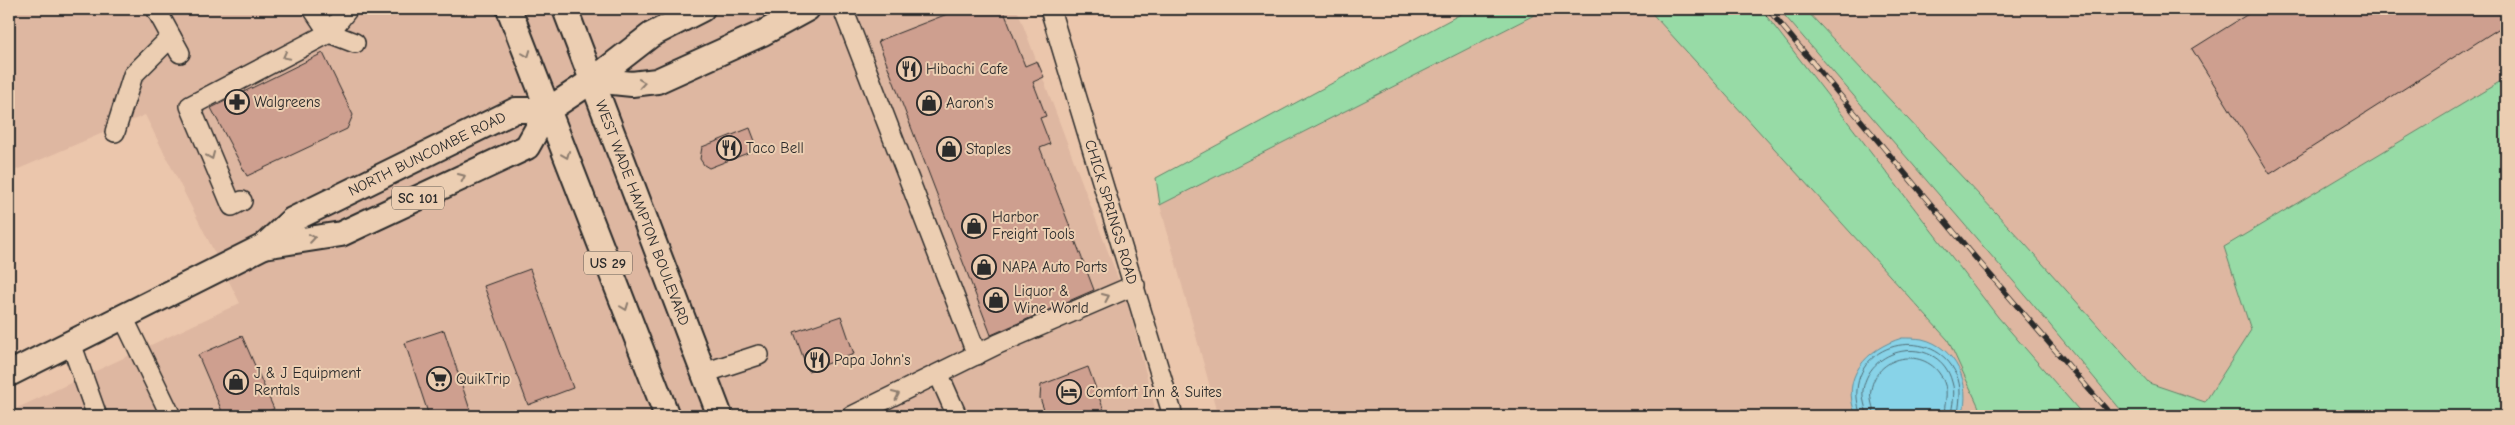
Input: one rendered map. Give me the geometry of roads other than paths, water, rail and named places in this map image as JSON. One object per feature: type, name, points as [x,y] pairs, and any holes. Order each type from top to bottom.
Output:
[{"type":"main road","name":"US 29","points":[[509,9],[667,416]]},
{"type":"main road","name":"WEST WADE HAMPTON BOULEVARD","points":[[565,9],[720,416]]},
{"type":"main road","points":[[548,110],[593,80],[651,35],[702,9]]},
{"type":"main road","points":[[593,80],[632,84],[656,81],[763,33],[807,9]]},
{"type":"main road","name":"NORTH BUNCOMBE ROAD","points":[[9,374],[264,246],[292,220],[516,110],[548,110],[528,147],[341,234],[264,246]]},
{"type":"street","points":[[115,132],[133,75],[176,45],[156,9]]},
{"type":"street","points":[[314,9],[329,33],[355,43]]},
{"type":"street","points":[[237,203],[190,106],[329,33],[348,9]]},
{"type":"street","points":[[843,9],[977,355]]},
{"type":"street","name":"CHICK SPRINGS ROAD","points":[[1050,9],[1135,285],[1173,416]]},
{"type":"street","points":[[852,416],[977,355],[1135,285]]},
{"type":"street","points":[[123,317],[170,414]]},
{"type":"street","points":[[71,343],[97,416]]},
{"type":"street","points":[[704,373],[759,355]]},
{"type":"street","points":[[939,375],[956,416]]},
{"type":"water","points":[[1902,338],[1922,339],[1934,343],[1952,358],[1963,380],[1965,404],[1962,416],[1856,416],[1851,389],[1854,377],[1860,366],[1877,349]]},
{"type":"railway","points":[[1768,9],[1974,256],[2112,416]]},
{"type":"place","name":"Hibachi Cafe","points":[[909,69]]},
{"type":"place","name":"Walgreens","points":[[237,102]]},
{"type":"place","name":"Aaron's","points":[[929,103]]},
{"type":"place","name":"Taco Bell","points":[[729,148]]},
{"type":"place","name":"Staples","points":[[949,149]]},
{"type":"place","name":"Harbor Freight Tools","points":[[974,226]]},
{"type":"place","name":"NAPA Auto Parts","points":[[984,267]]},
{"type":"place","name":"Liquor & Wine World","points":[[996,300]]},
{"type":"place","name":"Papa John's","points":[[817,360]]},
{"type":"place","name":"QuikTrip","points":[[439,379]]},
{"type":"place","name":"J & J Equipment Rentals","points":[[236,382]]},
{"type":"place","name":"Comfort Inn & Suites","points":[[1069,392]]}]
